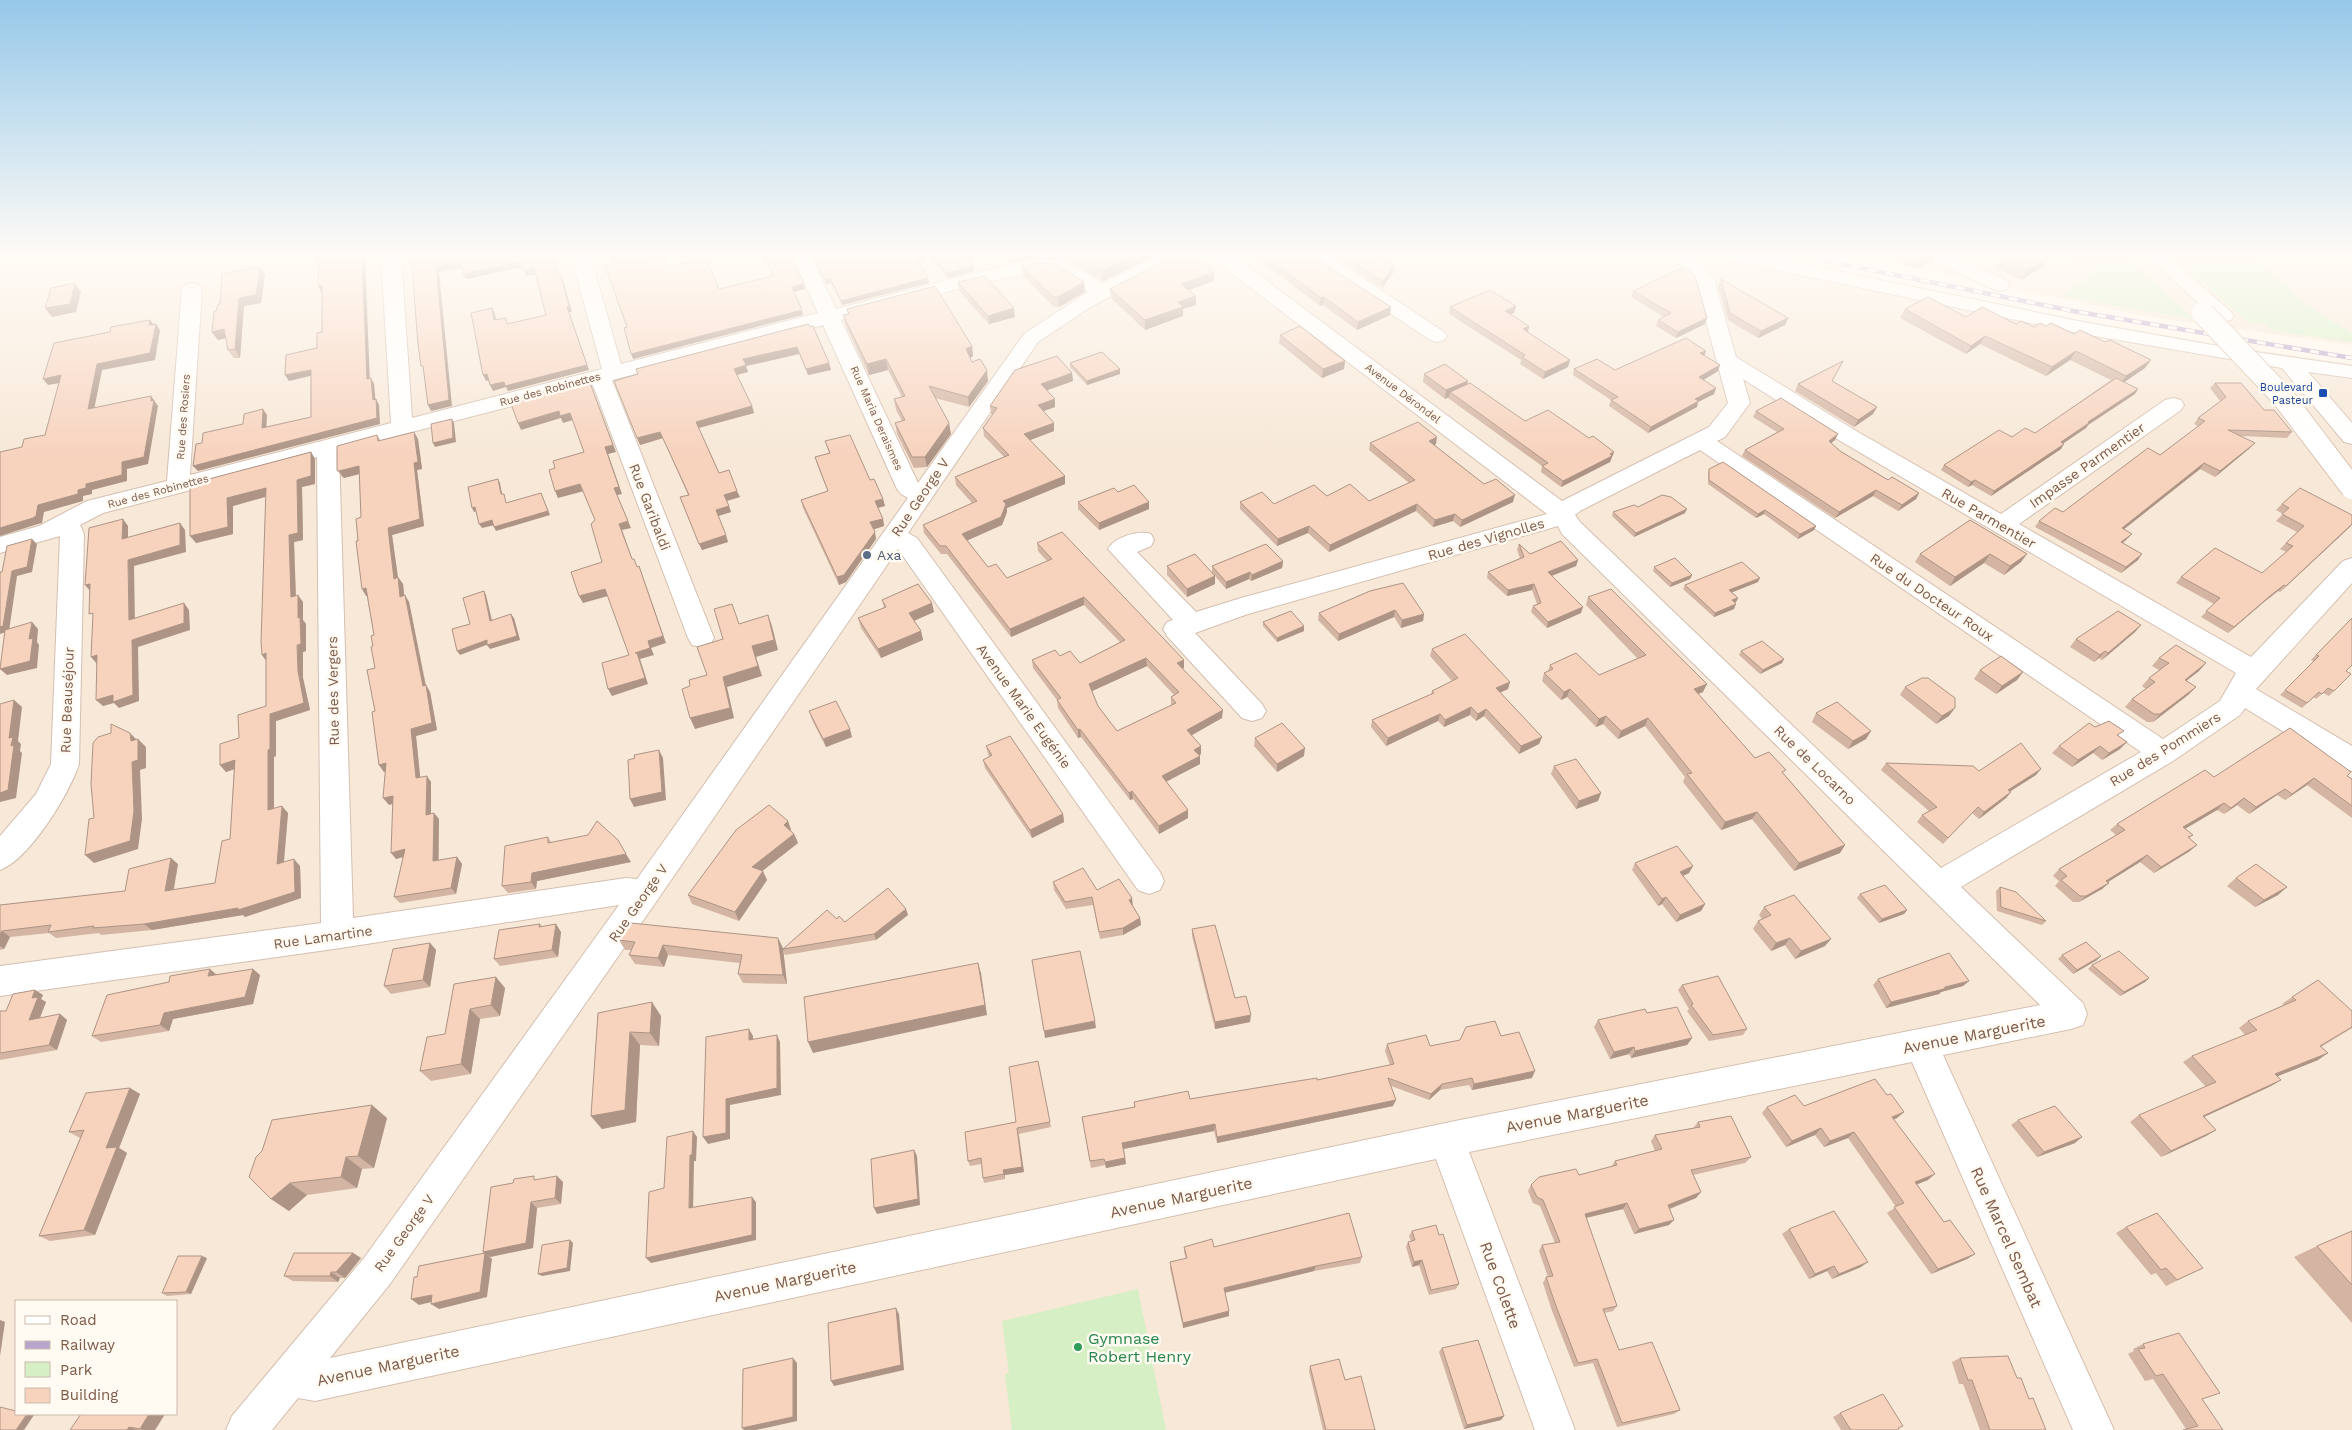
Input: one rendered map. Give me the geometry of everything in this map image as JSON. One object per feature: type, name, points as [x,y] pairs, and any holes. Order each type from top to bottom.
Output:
[{"type":"street","name":"Rue des Rosiers","points":[[178,485],[190,322]]},
{"type":"street","points":[[395,322],[402,427]]},
{"type":"street","name":"Rue Garibaldi","points":[[595,322],[606,374],[701,638]]},
{"type":"street","name":"Rue des Robinettes","points":[[0,545],[47,532],[95,507],[808,322]]},
{"type":"street","name":"Rue Maria Deraismes","points":[[833,322],[909,489],[920,494]]},
{"type":"street","name":"Rue George V","points":[[246,1430],[377,1271],[645,893],[895,535],[920,494],[1013,363],[1031,338],[1052,322]]},
{"type":"street","name":"Avenue Dérondel","points":[[1309,322],[1562,513]]},
{"type":"street","points":[[1416,322],[1437,336]]},
{"type":"street","name":"Rue des Vignolles","points":[[1252,710],[1176,630],[1241,607],[1556,519],[1572,504],[1702,441],[1717,432],[1739,403],[1716,322]]},
{"type":"street","points":[[2053,322],[2235,355],[2352,372]]},
{"type":"street","points":[[2220,322],[2319,441],[2352,488]]},
{"type":"street","points":[[2222,322],[2298,394],[2352,461]]},
{"type":"street","points":[[2235,355],[2273,391],[2352,500]]},
{"type":"street","name":"Rue Parmentier","points":[[1727,360],[1850,437],[2001,525],[2248,682],[2352,760]]},
{"type":"street","points":[[2288,362],[2352,437]]},
{"type":"street","name":"Impasse Parmentier","points":[[2001,525],[2173,405]]},
{"type":"street","name":"Rue du Docteur Roux","points":[[1702,441],[2163,753]]},
{"type":"street","name":"Rue des Vergers","points":[[328,447],[337,920],[334,935]]},
{"type":"street","name":"Rue de Locarno","points":[[1562,513],[1571,528],[2071,1014]]},
{"type":"street","name":"Rue Beauséjour","points":[[0,858],[50,799],[60,782],[65,764],[72,534],[66,522]]},
{"type":"street","name":"Avenue Marie Eugénie","points":[[895,535],[908,544],[1149,881]]},
{"type":"street","points":[[1142,540],[1120,549],[1192,624]]},
{"type":"street","name":"Rue des Pommiers","points":[[1938,885],[2163,753],[2230,708],[2248,682],[2352,567]]},
{"type":"street","name":"Rue Lamartine","points":[[0,981],[334,935],[626,891],[645,893]]},
{"type":"street","name":"Avenue Marguerite","points":[[292,1376],[304,1382],[315,1381],[1447,1140],[2071,1014]]},
{"type":"street","name":"Rue Marcel Sembat","points":[[1921,1045],[2094,1430]]},
{"type":"street","name":"Rue Colette","points":[[1447,1140],[1555,1430]]},
{"type":"shaded area","points":[[0,322],[2090,322],[2221,345],[2352,364],[2352,1430],[0,1430]]},
{"type":"shaded area","points":[[2184,322],[2352,322],[2352,345]]},
{"type":"green space","points":[[2248,322],[2334,322],[2352,333],[2352,342],[2274,331],[2263,323]]},
{"type":"green space","name":"Gymnase Robert Henry","points":[[1138,1289],[1166,1430],[1012,1430],[1005,1374],[1009,1373],[1002,1321]]},
{"type":"building","points":[[140,322],[150,322],[149,325],[156,324],[150,353],[97,364],[88,409],[151,396],[151,401],[154,400],[144,457],[122,462],[122,475],[86,484],[86,488],[78,490],[78,494],[38,505],[36,516],[33,518],[0,528],[0,452],[22,447],[24,439],[45,435],[61,375],[43,379],[54,343],[110,332],[111,327]]},
{"type":"building","points":[[213,322],[237,322],[235,349],[228,350],[224,329],[212,332]]},
{"type":"building","points":[[322,322],[365,322],[367,379],[371,378],[373,400],[376,399],[377,418],[193,466],[196,444],[202,443],[203,433],[243,424],[244,414],[263,409],[262,428],[311,417],[311,370],[285,375],[286,355],[317,348],[317,333],[322,332]]},
{"type":"building","points":[[416,322],[441,322],[449,400],[428,405]]},
{"type":"building","points":[[473,322],[507,322],[507,324],[517,322],[572,322],[587,365],[505,386],[504,382],[490,385],[487,374],[483,375]]},
{"type":"building","points":[[625,322],[756,322],[631,354],[624,328],[627,327]]},
{"type":"building","points":[[846,322],[957,322],[972,346],[966,349],[972,362],[980,359],[987,370],[968,397],[929,386],[949,423],[925,457],[912,457],[895,423],[905,420],[894,399],[905,396],[886,359],[867,364]]},
{"type":"building","points":[[1473,322],[1522,322],[1529,326],[1523,329],[1570,360],[1545,372],[1522,357],[1525,355]]},
{"type":"building","points":[[1661,322],[1699,322],[1678,332]]},
{"type":"building","points":[[1745,322],[1780,322],[1761,331]]},
{"type":"building","points":[[1928,322],[2011,322],[2016,324],[2023,322],[2034,327],[2040,323],[2046,326],[2051,323],[2074,334],[2080,330],[2105,342],[2110,340],[2151,360],[2126,376],[2076,351],[2052,367],[1985,336],[1971,346]]},
{"type":"building","points":[[808,324],[810,327],[813,326],[829,363],[806,369],[797,347],[743,359],[746,365],[734,369],[752,406],[696,422],[719,473],[729,470],[737,491],[724,495],[729,506],[716,510],[726,535],[699,544],[680,497],[689,495],[660,432],[637,438],[614,381],[638,374],[636,369]]},
{"type":"building","points":[[1300,326],[1345,361],[1323,369],[1280,335]]},
{"type":"building","points":[[1686,338],[1706,351],[1700,353],[1720,365],[1699,377],[1716,388],[1695,399],[1699,401],[1651,427],[1611,400],[1618,397],[1574,369],[1597,359],[1615,370]]},
{"type":"building","points":[[1102,352],[1120,369],[1087,381],[1070,363]]},
{"type":"building","points":[[1057,356],[1072,373],[1041,384],[1055,399],[1038,405],[1054,423],[1024,434],[1065,476],[1003,501],[1006,504],[1001,517],[962,534],[988,567],[996,564],[1007,578],[1052,559],[1037,543],[1062,532],[1184,660],[1177,663],[1223,710],[1187,730],[1201,746],[1194,750],[1200,756],[1162,776],[1188,810],[1159,826],[1132,791],[1129,793],[1080,729],[1078,730],[1057,700],[1061,698],[1032,660],[1055,650],[1060,656],[1070,651],[1080,663],[1125,640],[1084,597],[1010,629],[946,546],[940,546],[923,525],[977,501],[955,477],[1009,455],[983,428],[997,408],[990,406],[1015,370]],"holes":[[[1146,658],[1179,692],[1171,697],[1176,703],[1117,731],[1098,706],[1089,684]]]},
{"type":"building","points":[[1843,361],[1832,381],[1877,407],[1858,420],[1798,384]]},
{"type":"building","points":[[1445,364],[1468,381],[1446,390],[1424,374]]},
{"type":"building","points":[[2116,378],[2138,389],[2061,442],[2064,444],[1994,491],[1975,480],[1971,482],[1944,465],[1999,430],[2012,437],[2025,428],[2035,433]]},
{"type":"building","points":[[589,380],[613,445],[605,447],[619,487],[614,488],[628,521],[619,524],[632,559],[634,559],[637,567],[639,566],[663,636],[648,641],[650,648],[635,653],[637,653],[645,678],[608,689],[602,663],[629,655],[605,589],[579,596],[571,572],[602,562],[591,524],[595,520],[580,484],[555,491],[549,470],[555,468],[553,461],[584,452],[570,413],[560,416],[559,411],[518,423],[510,401]]},
{"type":"building","points":[[1470,383],[1525,421],[1548,410],[1589,438],[1593,436],[1614,452],[1610,454],[1612,456],[1563,481],[1542,466],[1548,463],[1450,392]]},
{"type":"building","points":[[2215,383],[2241,383],[2264,410],[2274,410],[2292,432],[2228,430],[2255,443],[2220,471],[2204,463],[2122,528],[2132,534],[2121,542],[2142,554],[2126,567],[2039,521],[2055,508],[2063,512],[2148,448],[2160,455],[2205,421],[2198,418],[2226,397]]},
{"type":"building","points":[[1781,398],[1838,434],[1829,441],[1840,451],[1888,480],[1892,477],[1919,493],[1902,505],[1876,490],[1839,512],[1745,450],[1784,429],[1756,411]]},
{"type":"building","points":[[452,419],[453,438],[433,443],[431,424]]},
{"type":"building","points":[[1418,422],[1437,437],[1429,441],[1484,484],[1496,479],[1515,495],[1462,520],[1455,514],[1435,520],[1417,504],[1330,545],[1309,526],[1278,539],[1240,502],[1262,492],[1274,504],[1314,485],[1327,496],[1350,484],[1369,501],[1415,480],[1370,443]]},
{"type":"building","points":[[414,432],[418,462],[414,463],[420,519],[388,528],[394,579],[398,577],[400,597],[405,595],[423,686],[426,685],[432,723],[411,729],[416,778],[427,776],[426,815],[434,813],[433,861],[457,857],[451,888],[394,897],[405,849],[391,853],[393,796],[383,798],[386,763],[379,765],[372,712],[375,711],[367,670],[375,668],[371,647],[373,646],[371,636],[374,635],[366,588],[362,589],[356,541],[358,541],[356,519],[361,517],[359,466],[337,470],[337,446],[377,435],[378,441]]},
{"type":"building","points":[[850,435],[870,480],[874,479],[883,499],[875,501],[883,519],[870,522],[875,532],[844,575],[837,577],[801,500],[828,491],[815,457],[830,453],[825,441]]},
{"type":"building","points":[[311,452],[311,476],[297,480],[298,533],[289,535],[291,597],[298,595],[298,618],[300,617],[301,644],[297,645],[298,671],[304,703],[270,714],[270,749],[268,750],[268,810],[282,806],[277,864],[294,859],[295,892],[238,910],[238,908],[144,924],[93,928],[94,926],[48,932],[51,925],[2,931],[0,934],[0,905],[125,891],[129,869],[171,858],[165,891],[215,883],[222,841],[230,839],[235,760],[220,765],[220,744],[239,738],[238,715],[266,706],[266,653],[262,655],[261,642],[266,488],[227,498],[228,527],[190,536],[190,484]]},
{"type":"building","points":[[1723,462],[1816,526],[1800,534],[1765,510],[1758,514],[1709,480],[1709,469]]},
{"type":"building","points":[[498,479],[501,494],[504,494],[506,503],[541,493],[548,511],[494,527],[492,520],[479,524],[475,507],[472,508],[468,487]]},
{"type":"building","points":[[1134,485],[1149,502],[1099,523],[1078,502],[1114,488],[1118,492]]},
{"type":"building","points":[[2300,488],[2352,515],[2352,524],[2286,586],[2284,585],[2270,596],[2234,627],[2206,611],[2220,598],[2181,577],[2215,548],[2262,573],[2293,546],[2286,543],[2304,526],[2282,514],[2289,508],[2282,504]]},
{"type":"building","points":[[1662,495],[1671,497],[1687,509],[1636,533],[1613,512],[1634,505],[1638,507]]},
{"type":"building","points":[[123,519],[122,539],[180,523],[180,545],[128,560],[129,620],[184,603],[184,623],[132,640],[133,695],[113,702],[113,695],[96,700],[97,655],[91,657],[93,613],[89,614],[90,584],[85,585],[89,528]]},
{"type":"building","points":[[1970,520],[2027,554],[2010,566],[1990,554],[1955,577],[1920,554]]},
{"type":"building","points":[[32,539],[27,567],[12,571],[3,626],[0,627],[0,572],[2,572],[7,546]]},
{"type":"building","points":[[1561,541],[1578,560],[1548,572],[1583,607],[1548,622],[1533,606],[1541,603],[1534,584],[1508,590],[1488,572],[1524,557],[1519,544],[1530,554]]},
{"type":"building","points":[[1266,544],[1283,561],[1252,575],[1250,572],[1226,582],[1212,566]]},
{"type":"building","points":[[1195,554],[1215,576],[1187,589],[1167,566]]},
{"type":"building","points":[[1675,558],[1692,575],[1672,583],[1654,567]]},
{"type":"building","points":[[1742,562],[1760,578],[1729,590],[1738,598],[1732,600],[1736,604],[1715,613],[1685,585]]},
{"type":"building","points":[[1403,583],[1424,614],[1402,620],[1395,610],[1339,634],[1319,613],[1370,591]]},
{"type":"building","points":[[918,584],[932,603],[909,613],[921,631],[878,649],[858,618],[886,607],[882,600]]},
{"type":"building","points":[[1611,589],[1707,684],[1694,689],[1755,758],[1769,752],[1786,770],[1782,772],[1845,845],[1799,863],[1757,812],[1725,822],[1687,774],[1692,773],[1648,718],[1621,731],[1606,716],[1599,719],[1570,689],[1564,692],[1544,673],[1553,669],[1550,665],[1576,653],[1599,675],[1646,655],[1588,597]]},
{"type":"building","points":[[484,591],[490,621],[511,614],[517,636],[487,645],[487,640],[457,651],[452,629],[470,624],[463,598]]},
{"type":"building","points":[[732,604],[739,624],[768,615],[774,640],[752,646],[758,666],[723,677],[730,708],[690,718],[682,689],[690,686],[689,680],[707,675],[697,647],[723,639],[714,609]]},
{"type":"building","points":[[1291,611],[1304,626],[1277,638],[1263,622]]},
{"type":"building","points":[[2118,611],[2141,625],[2108,653],[2105,651],[2100,655],[2076,639]]},
{"type":"building","points":[[2352,618],[2352,665],[2346,671],[2351,674],[2334,691],[2328,688],[2322,694],[2319,692],[2307,703],[2285,690],[2319,656],[2316,655]]},
{"type":"building","points":[[32,622],[29,639],[33,638],[30,661],[0,669],[5,630]]},
{"type":"building","points":[[1465,634],[1510,682],[1496,688],[1542,737],[1521,746],[1486,709],[1478,714],[1471,707],[1445,720],[1440,714],[1388,738],[1372,720],[1434,693],[1432,691],[1458,678],[1432,649]]},
{"type":"building","points":[[1762,641],[1784,659],[1763,670],[1741,651]]},
{"type":"building","points":[[2176,645],[2206,663],[2185,680],[2196,687],[2160,714],[2154,714],[2132,699],[2155,682],[2149,678],[2169,663],[2159,658]]},
{"type":"building","points":[[2001,656],[2023,672],[2002,686],[1980,670]]},
{"type":"building","points":[[1922,678],[1928,678],[1955,698],[1955,708],[1942,716],[1905,687]]},
{"type":"building","points":[[14,700],[9,738],[13,737],[11,746],[14,745],[8,790],[0,793],[0,704]]},
{"type":"building","points":[[836,701],[850,729],[823,739],[809,711]]},
{"type":"building","points":[[1837,702],[1871,731],[1853,741],[1816,713]]},
{"type":"building","points":[[2109,721],[2124,731],[2117,735],[2127,742],[2109,753],[2100,746],[2078,760],[2059,746],[2089,723],[2095,727]]},
{"type":"building","points":[[1282,723],[1305,748],[1277,764],[1255,738]]},
{"type":"building","points":[[111,724],[130,733],[131,741],[138,739],[138,760],[132,762],[134,811],[130,841],[85,855],[89,819],[94,818],[91,784],[93,743],[98,737],[111,733]]},
{"type":"building","points":[[2290,728],[2351,772],[2347,776],[2352,779],[2352,806],[2314,778],[2292,794],[2285,789],[2256,807],[2244,798],[2231,808],[2224,803],[2183,827],[2193,835],[2188,837],[2197,845],[2161,867],[2147,855],[2106,881],[2109,883],[2086,896],[2080,896],[2061,880],[2067,876],[2059,869],[2125,830],[2117,824],[2205,770],[2214,777]]},
{"type":"building","points":[[1010,736],[1063,814],[1030,830],[983,760],[992,755],[986,746]]},
{"type":"building","points":[[2021,743],[2041,769],[2008,790],[2011,792],[1984,812],[1978,807],[1948,838],[1922,815],[1937,807],[1886,763],[1973,766],[1979,771]]},
{"type":"building","points":[[659,750],[662,792],[630,799],[628,760],[635,758],[634,755]]},
{"type":"building","points":[[1576,759],[1601,793],[1579,801],[1554,766]]},
{"type":"building","points":[[769,805],[788,821],[784,825],[794,834],[752,867],[763,871],[735,912],[688,895],[736,830]]},
{"type":"building","points":[[597,821],[618,840],[626,854],[532,873],[531,882],[502,886],[505,846],[548,837],[548,843],[588,835]]},
{"type":"building","points":[[1677,846],[1693,866],[1680,872],[1705,904],[1680,915],[1666,897],[1662,899],[1635,863]]},
{"type":"building","points":[[2256,864],[2287,887],[2264,900],[2236,878]]},
{"type":"building","points":[[1083,868],[1097,890],[1119,879],[1132,898],[1129,900],[1140,918],[1123,928],[1099,932],[1092,897],[1065,902],[1053,882]]},
{"type":"building","points":[[1885,885],[1907,910],[1882,919],[1860,894]]},
{"type":"building","points":[[2000,887],[2016,892],[2046,921],[2001,907]]},
{"type":"building","points":[[888,888],[906,909],[874,934],[783,949],[827,910],[837,919],[839,916],[845,922]]},
{"type":"building","points":[[1794,895],[1831,939],[1801,951],[1790,938],[1776,943],[1758,921],[1771,915],[1764,907]]},
{"type":"building","points":[[631,923],[778,938],[783,975],[738,974],[742,955],[663,945],[658,958],[629,955],[635,942],[619,940]]},
{"type":"building","points":[[540,924],[539,927],[556,924],[552,950],[494,959],[499,930]]},
{"type":"building","points":[[1215,925],[1235,998],[1246,996],[1251,1015],[1215,1022],[1192,929]]},
{"type":"building","points":[[2086,942],[2101,956],[2077,970],[2062,955]]},
{"type":"building","points":[[430,943],[423,980],[384,986],[393,949]]},
{"type":"building","points":[[1080,951],[1095,1021],[1044,1031],[1032,960]]},
{"type":"building","points":[[2119,951],[2149,978],[2124,992],[2092,965]]},
{"type":"building","points":[[1949,953],[1969,981],[1891,1002],[1878,979]]},
{"type":"building","points":[[978,963],[985,1005],[808,1042],[804,997]]},
{"type":"building","points":[[210,969],[208,976],[253,969],[245,997],[164,1013],[160,1025],[92,1036],[107,995],[169,982],[170,976]]},
{"type":"building","points":[[1718,976],[1747,1029],[1713,1035],[1691,1005],[1693,1004],[1682,985]]},
{"type":"building","points":[[496,977],[491,1005],[470,1009],[461,1064],[420,1071],[427,1037],[445,1034],[454,984]]},
{"type":"building","points":[[2318,980],[2352,1011],[2352,1027],[2320,1046],[2328,1053],[2275,1074],[2281,1080],[2203,1116],[2216,1130],[2171,1151],[2139,1115],[2216,1082],[2192,1056],[2257,1030],[2248,1021],[2296,1000],[2292,997]]},
{"type":"building","points":[[35,990],[32,998],[38,997],[29,1020],[60,1014],[49,1045],[0,1053],[0,1011],[6,1011],[13,994]]},
{"type":"building","points":[[652,1002],[650,1033],[630,1032],[625,1110],[591,1116],[598,1013]]},
{"type":"building","points":[[1677,1007],[1692,1038],[1635,1051],[1634,1047],[1614,1052],[1598,1020],[1645,1009],[1647,1013]]},
{"type":"building","points":[[1495,1021],[1501,1036],[1519,1032],[1535,1071],[1474,1084],[1472,1078],[1442,1084],[1431,1094],[1388,1078],[1396,1100],[1217,1137],[1215,1124],[1122,1143],[1125,1158],[1105,1162],[1104,1159],[1090,1161],[1082,1117],[1135,1107],[1134,1102],[1188,1091],[1190,1099],[1317,1078],[1317,1080],[1394,1064],[1387,1044],[1426,1035],[1430,1046],[1460,1040],[1466,1027]]},
{"type":"building","points":[[749,1029],[749,1040],[777,1035],[777,1088],[726,1099],[726,1133],[703,1137],[706,1037]]},
{"type":"building","points":[[1038,1061],[1050,1122],[1017,1128],[1022,1167],[1003,1170],[1004,1174],[983,1178],[981,1158],[968,1161],[965,1132],[1016,1122],[1009,1067]]},
{"type":"building","points":[[1875,1079],[1887,1095],[1891,1094],[1904,1112],[1892,1117],[1935,1174],[1915,1182],[1944,1222],[1950,1220],[1975,1254],[1938,1269],[1894,1207],[1904,1203],[1854,1132],[1830,1141],[1821,1128],[1792,1141],[1767,1107],[1795,1095],[1804,1106]]},
{"type":"building","points":[[130,1088],[106,1148],[117,1147],[84,1230],[39,1236],[84,1130],[69,1132],[86,1093]]},
{"type":"building","points":[[372,1105],[358,1156],[346,1157],[341,1177],[290,1183],[271,1199],[249,1177],[256,1157],[262,1151],[272,1120]]},
{"type":"building","points":[[2055,1106],[2082,1137],[2044,1152],[2018,1120]]},
{"type":"building","points":[[1731,1116],[1751,1157],[1691,1170],[1701,1192],[1668,1205],[1674,1220],[1639,1229],[1627,1203],[1585,1214],[1617,1306],[1603,1309],[1619,1350],[1652,1342],[1680,1410],[1622,1423],[1597,1359],[1578,1363],[1556,1306],[1546,1277],[1553,1276],[1542,1245],[1560,1242],[1543,1200],[1537,1197],[1531,1185],[1539,1177],[1576,1169],[1579,1175],[1617,1165],[1615,1161],[1662,1149],[1655,1135],[1700,1127],[1698,1122]]},
{"type":"building","points":[[693,1131],[692,1155],[690,1155],[689,1208],[752,1197],[752,1235],[646,1258],[649,1192],[664,1188],[667,1137]]},
{"type":"building","points":[[914,1150],[918,1199],[874,1208],[871,1159]]},
{"type":"building","points":[[534,1176],[534,1180],[557,1176],[555,1198],[531,1202],[526,1243],[483,1252],[491,1187],[513,1183],[514,1179]]},
{"type":"building","points":[[1834,1211],[1868,1262],[1839,1274],[1834,1266],[1815,1274],[1789,1229]]},
{"type":"building","points":[[1349,1213],[1362,1257],[1224,1288],[1229,1311],[1183,1323],[1170,1262],[1187,1258],[1184,1247],[1212,1239],[1214,1247]]},
{"type":"building","points":[[2157,1213],[2203,1268],[2177,1280],[2166,1268],[2161,1270],[2126,1227]]},
{"type":"building","points":[[1436,1225],[1439,1235],[1443,1234],[1459,1284],[1431,1290],[1422,1260],[1414,1262],[1408,1242],[1415,1240],[1412,1231]]},
{"type":"building","points":[[2352,1231],[2352,1285],[2317,1246]]},
{"type":"building","points":[[570,1240],[567,1268],[538,1274],[542,1245]]},
{"type":"building","points":[[294,1253],[353,1253],[336,1272],[331,1272],[330,1276],[284,1276]]},
{"type":"building","points":[[485,1253],[480,1292],[431,1304],[432,1295],[411,1299],[414,1277],[417,1277],[419,1266]]},
{"type":"building","points":[[178,1256],[202,1256],[186,1292],[162,1293]]},
{"type":"building","points":[[896,1308],[901,1365],[831,1381],[828,1323]]},
{"type":"building","points":[[2179,1333],[2220,1393],[2202,1399],[2223,1430],[2183,1430],[2198,1426],[2163,1374],[2156,1376],[2138,1349],[2145,1348],[2143,1344]]},
{"type":"building","points":[[1478,1340],[1504,1416],[1467,1425],[1442,1348]]},
{"type":"building","points":[[2008,1356],[2017,1378],[2021,1378],[2029,1399],[2033,1398],[2046,1430],[1990,1430],[1972,1380],[1968,1380],[1960,1358]]},
{"type":"building","points":[[793,1358],[793,1417],[742,1428],[743,1369]]},
{"type":"building","points":[[1339,1359],[1345,1380],[1361,1376],[1375,1430],[1326,1430],[1310,1366]]},
{"type":"building","points":[[1883,1394],[1903,1426],[1898,1428],[1899,1430],[1851,1430],[1840,1413]]},
{"type":"building","points":[[0,1407],[15,1411],[15,1415],[26,1415],[16,1430],[0,1430]]},
{"type":"building","points":[[80,1415],[148,1415],[140,1429],[129,1427],[127,1430],[70,1430]]},
{"type":"railway","points":[[2137,322],[2352,358]]},
{"type":"place","name":"Boulevard Pasteur","points":[[2323,393]]},
{"type":"place","name":"Axa","points":[[867,555]]},
{"type":"place","name":"Gymnase Robert Henry","points":[[1078,1347]]}]
